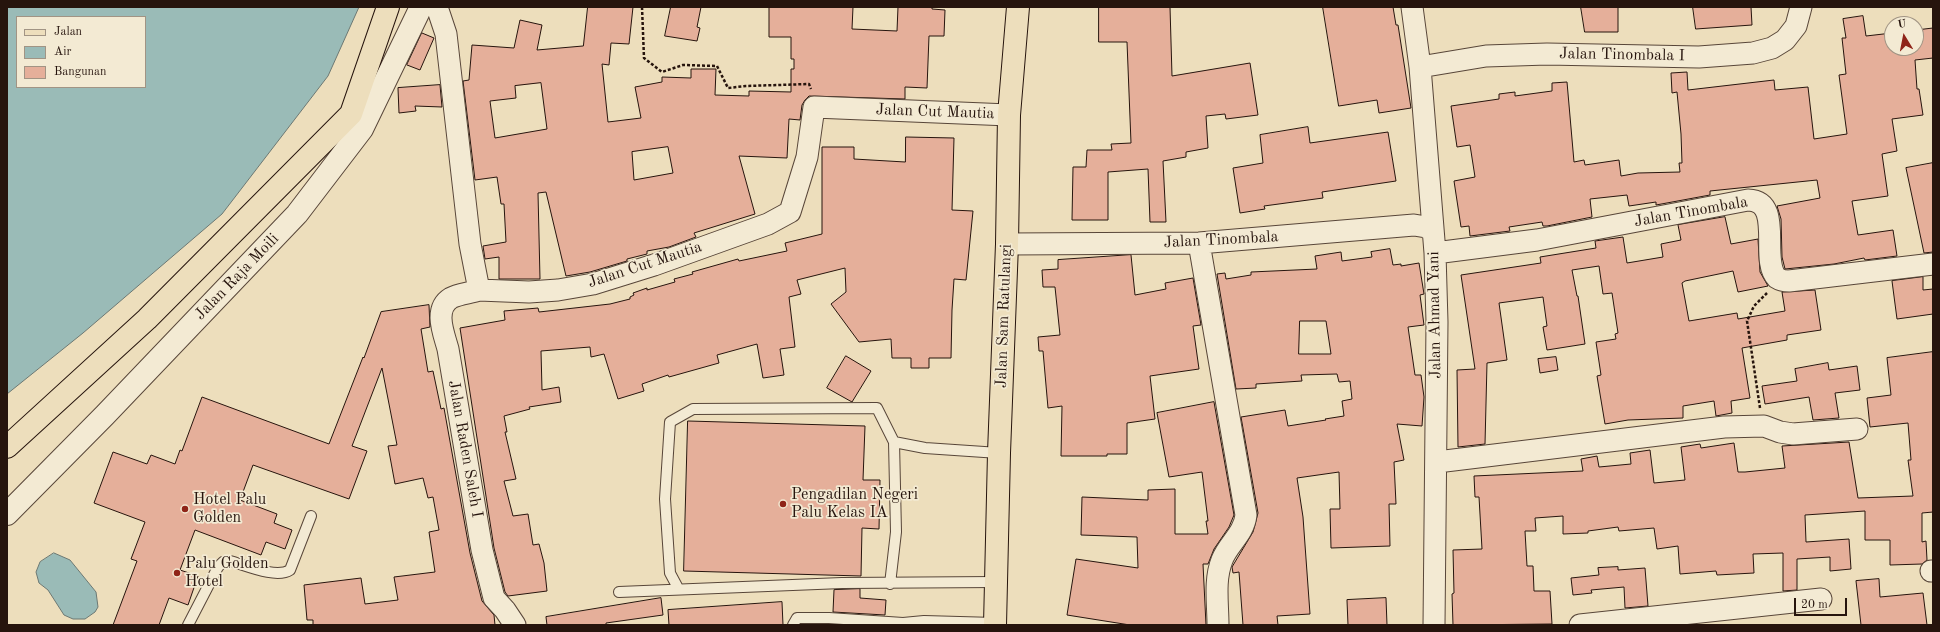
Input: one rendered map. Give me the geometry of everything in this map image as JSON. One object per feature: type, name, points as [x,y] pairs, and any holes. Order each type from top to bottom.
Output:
[{"type":"main road","points":[[7,447],[147,319],[351,114],[388,7]]},
{"type":"main road","name":"Jalan Sam Ratulangi","points":[[995,624],[999,453],[1007,244],[1009,115],[1018,7]]},
{"type":"street","name":"Jalan Raja Moili","points":[[7,514],[106,415],[297,214],[362,129],[421,7]]},
{"type":"street","points":[[437,7],[446,34],[470,244],[479,290]]},
{"type":"street","name":"Jalan Ahmad Yani","points":[[1412,7],[1420,67],[1432,231],[1435,253],[1437,322],[1437,462],[1434,625]]},
{"type":"street","name":"Jalan Tinombala I","points":[[1420,67],[1486,56],[1547,54],[1699,57],[1753,53],[1772,48],[1785,40],[1796,26],[1801,7]]},
{"type":"street","name":"Jalan Cut Mautia","points":[[479,290],[529,292],[558,290],[593,284],[654,265],[768,224],[790,212],[807,157],[814,107],[1009,115]]},
{"type":"street","name":"Jalan Tinombala","points":[[1435,253],[1537,240],[1748,200],[1755,200],[1762,203],[1767,210],[1773,268],[1777,278],[1780,279]]},
{"type":"street","name":"Jalan Tinombala","points":[[1007,244],[1199,243],[1414,225],[1426,227],[1432,231]]},
{"type":"street","points":[[1199,243],[1246,515],[1245,525],[1222,559],[1218,571],[1218,625]]},
{"type":"street","points":[[1780,279],[1797,280],[1933,264]]},
{"type":"street","name":"Jalan Raden Saleh I","points":[[479,290],[451,298],[441,311],[441,318],[448,349],[482,550],[494,598],[506,610],[515,625]]},
{"type":"street","points":[[1437,462],[1724,427],[1764,426],[1780,432],[1793,434],[1857,429]]},
{"type":"street","points":[[1580,625],[1821,599]]},
{"type":"lane","points":[[678,588],[670,573],[665,499],[670,422],[693,409],[877,408],[894,442],[896,532],[890,584]]},
{"type":"lane","points":[[894,442],[925,448],[999,453]]},
{"type":"lane","points":[[188,625],[218,567],[223,562],[230,561],[276,574],[285,573],[290,570],[311,516]]},
{"type":"lane","points":[[618,592],[678,588],[842,583],[890,584],[996,582]]},
{"type":"lane","points":[[793,625],[797,618],[829,618],[903,624],[995,624]]},
{"type":"path","points":[[642,7],[644,58],[662,72],[683,65],[718,66],[728,88],[809,84],[814,97],[814,107]]},
{"type":"path","points":[[1764,426],[1756,386],[1747,321],[1754,306],[1780,279]]},
{"type":"water","points":[[7,7],[359,7],[328,76],[222,214],[83,333],[7,394]]},
{"type":"water","points":[[54,553],[70,560],[96,592],[98,607],[95,612],[85,619],[73,619],[64,615],[48,590],[39,583],[36,572],[40,562]]},
{"type":"building","points":[[588,7],[633,7],[629,44],[611,43],[609,65],[602,64],[608,122],[641,118],[635,87],[662,82],[662,77],[691,78],[691,69],[716,69],[715,95],[749,96],[749,91],[791,92],[791,69],[794,69],[794,59],[791,59],[791,37],[769,37],[769,7],[853,7],[852,29],[897,31],[898,7],[932,7],[932,9],[945,10],[944,36],[929,36],[927,88],[905,87],[905,99],[809,96],[802,105],[800,120],[789,119],[787,158],[739,156],[755,214],[694,233],[696,237],[669,247],[647,251],[647,254],[627,259],[627,261],[590,272],[566,276],[546,192],[538,193],[540,279],[499,279],[499,257],[485,259],[483,246],[506,242],[504,204],[501,204],[497,177],[475,180],[463,81],[469,80],[472,45],[514,48],[520,20],[542,25],[537,50],[583,46]],"holes":[[[541,83],[547,129],[495,138],[490,101],[516,98],[515,86]],[[668,147],[673,173],[634,180],[632,152]]]},
{"type":"building","points":[[671,7],[701,7],[697,27],[700,28],[697,41],[665,36]]},
{"type":"building","points":[[1099,7],[1170,7],[1172,76],[1250,63],[1258,115],[1226,119],[1225,114],[1206,116],[1208,148],[1186,152],[1186,157],[1163,161],[1166,222],[1150,222],[1148,169],[1108,172],[1108,220],[1072,220],[1073,167],[1086,167],[1087,150],[1112,150],[1111,144],[1131,143],[1127,42],[1099,42]]},
{"type":"building","points":[[1323,7],[1393,7],[1396,25],[1398,25],[1411,108],[1379,113],[1377,100],[1339,106]]},
{"type":"building","points":[[1581,7],[1618,7],[1618,32],[1585,32]]},
{"type":"building","points":[[1693,7],[1751,7],[1752,25],[1696,29]]},
{"type":"building","points":[[1863,16],[1866,36],[1884,34],[1884,56],[1924,56],[1924,29],[1933,28],[1933,58],[1915,60],[1917,89],[1919,89],[1923,115],[1892,119],[1897,151],[1882,154],[1888,196],[1852,201],[1858,235],[1893,230],[1897,256],[1865,260],[1864,258],[1834,264],[1785,269],[1782,257],[1781,219],[1777,206],[1820,198],[1817,180],[1710,191],[1710,195],[1656,205],[1656,202],[1629,206],[1627,195],[1590,199],[1592,217],[1547,226],[1543,226],[1542,222],[1509,227],[1510,231],[1470,236],[1469,226],[1461,227],[1454,181],[1475,177],[1470,145],[1457,147],[1451,106],[1499,99],[1499,94],[1515,92],[1515,96],[1552,91],[1552,83],[1567,82],[1574,162],[1584,160],[1585,165],[1619,160],[1621,176],[1638,173],[1680,172],[1679,163],[1682,163],[1681,134],[1677,92],[1672,93],[1671,73],[1687,72],[1688,90],[1774,80],[1775,90],[1808,87],[1814,139],[1847,134],[1839,75],[1846,74],[1842,38],[1846,38],[1843,19]]},
{"type":"building","points":[[422,33],[434,38],[420,70],[407,65]]},
{"type":"building","points":[[440,85],[442,107],[415,106],[416,111],[399,113],[398,88]]},
{"type":"building","points":[[1308,127],[1310,143],[1388,132],[1396,181],[1322,192],[1323,198],[1264,206],[1265,209],[1240,213],[1233,168],[1263,163],[1260,135]]},
{"type":"building","points":[[906,137],[954,138],[952,210],[973,211],[966,280],[954,279],[951,358],[929,358],[929,368],[911,368],[911,358],[892,358],[891,339],[859,342],[831,304],[846,292],[845,268],[797,280],[801,294],[789,297],[795,347],[780,349],[784,375],[763,378],[757,344],[717,355],[719,363],[669,377],[668,375],[642,384],[644,391],[618,399],[604,354],[591,357],[590,347],[541,351],[542,390],[559,387],[561,402],[529,407],[530,409],[504,416],[507,432],[505,432],[516,479],[504,481],[513,516],[528,514],[533,545],[539,544],[544,563],[547,591],[508,596],[505,592],[494,548],[460,328],[505,320],[504,311],[538,308],[539,312],[610,304],[630,299],[630,297],[634,295],[633,293],[647,288],[647,290],[675,282],[674,279],[693,274],[692,272],[738,259],[739,261],[787,251],[785,243],[822,234],[822,147],[854,147],[854,159],[905,162]]},
{"type":"building","points":[[1933,163],[1933,252],[1924,253],[1906,168]]},
{"type":"building","points":[[1725,217],[1731,244],[1758,239],[1760,272],[1768,286],[1738,292],[1733,271],[1685,281],[1682,283],[1689,321],[1737,313],[1738,319],[1785,311],[1782,292],[1815,290],[1821,330],[1787,335],[1787,340],[1742,348],[1750,398],[1731,401],[1732,413],[1716,416],[1714,401],[1683,406],[1683,418],[1628,420],[1605,424],[1597,376],[1601,375],[1596,342],[1616,339],[1615,334],[1618,333],[1612,293],[1603,294],[1599,266],[1572,270],[1578,296],[1585,344],[1547,350],[1543,327],[1547,326],[1543,297],[1499,303],[1507,360],[1487,363],[1485,444],[1458,447],[1457,370],[1475,369],[1461,275],[1541,263],[1540,257],[1596,248],[1595,241],[1623,237],[1627,263],[1663,257],[1661,244],[1681,240],[1678,225]]},
{"type":"building","points":[[1390,249],[1393,265],[1401,264],[1401,266],[1419,263],[1424,294],[1420,295],[1424,325],[1408,327],[1415,375],[1421,375],[1424,397],[1422,426],[1397,424],[1404,460],[1394,462],[1396,504],[1389,504],[1390,546],[1331,548],[1330,509],[1340,509],[1339,472],[1297,478],[1303,517],[1310,614],[1277,616],[1278,625],[1243,625],[1239,572],[1233,573],[1232,567],[1253,532],[1258,513],[1241,417],[1285,410],[1288,426],[1326,420],[1325,419],[1344,416],[1342,401],[1352,399],[1350,381],[1339,382],[1337,374],[1301,375],[1302,381],[1256,384],[1256,388],[1236,389],[1217,274],[1225,273],[1226,279],[1251,275],[1251,272],[1317,269],[1315,256],[1341,252],[1342,261],[1372,257],[1371,252]],"holes":[[[1300,321],[1326,321],[1331,354],[1299,354]]]},
{"type":"building","points":[[1131,255],[1135,295],[1166,289],[1165,283],[1193,278],[1201,325],[1193,326],[1199,369],[1150,376],[1155,419],[1127,423],[1127,454],[1107,454],[1107,456],[1061,456],[1062,406],[1048,408],[1043,351],[1039,351],[1038,337],[1060,335],[1055,287],[1043,287],[1042,270],[1058,269],[1058,260]]},
{"type":"building","points":[[1923,277],[1923,290],[1933,289],[1933,314],[1897,319],[1892,281]]},
{"type":"building","points":[[429,305],[430,327],[421,329],[428,372],[433,371],[441,409],[444,408],[470,553],[482,601],[494,615],[495,625],[313,625],[313,620],[307,620],[304,585],[361,578],[365,604],[398,600],[394,577],[435,572],[429,532],[439,530],[433,497],[428,498],[423,478],[395,484],[388,446],[397,445],[382,368],[352,446],[367,451],[349,499],[253,465],[240,500],[277,514],[274,523],[292,530],[285,549],[266,542],[261,555],[195,530],[180,570],[198,576],[188,605],[169,598],[159,625],[113,625],[137,561],[131,559],[145,522],[94,503],[113,452],[147,464],[151,455],[175,464],[180,450],[182,451],[202,397],[329,444],[381,312]]},
{"type":"building","points":[[1933,352],[1933,512],[1922,513],[1922,542],[1926,541],[1927,560],[1922,564],[1890,565],[1890,540],[1865,540],[1865,511],[1805,515],[1806,542],[1849,539],[1851,569],[1830,571],[1830,557],[1797,559],[1797,590],[1783,591],[1783,553],[1753,554],[1754,573],[1717,575],[1716,571],[1680,574],[1678,546],[1657,549],[1654,528],[1619,531],[1618,527],[1588,531],[1588,533],[1563,534],[1563,516],[1535,518],[1536,531],[1525,531],[1527,566],[1533,566],[1534,591],[1550,591],[1552,624],[1453,625],[1453,550],[1482,549],[1479,497],[1475,497],[1474,476],[1583,471],[1581,459],[1597,456],[1599,467],[1631,464],[1630,453],[1650,450],[1654,483],[1685,480],[1681,447],[1700,444],[1701,448],[1734,443],[1738,472],[1745,472],[1785,468],[1782,446],[1849,442],[1858,498],[1913,496],[1908,460],[1911,460],[1908,423],[1870,427],[1867,398],[1891,395],[1887,358]]},
{"type":"building","points":[[846,356],[871,371],[852,402],[827,388]]},
{"type":"building","points":[[1556,357],[1558,370],[1540,373],[1538,359]]},
{"type":"building","points":[[1828,363],[1829,370],[1857,366],[1860,390],[1835,393],[1839,418],[1813,420],[1809,397],[1765,404],[1762,386],[1797,381],[1795,369]]},
{"type":"building","points":[[1214,402],[1234,515],[1229,527],[1214,549],[1208,564],[1203,564],[1206,625],[1130,625],[1067,615],[1076,559],[1138,568],[1137,537],[1081,535],[1082,497],[1148,500],[1148,490],[1175,489],[1175,534],[1208,534],[1206,521],[1208,521],[1202,472],[1169,477],[1157,413]]},
{"type":"building","name":"Pengadilan Negeri Palu Kelas IA","points":[[688,421],[865,426],[863,480],[880,480],[879,529],[862,528],[861,576],[684,571]]},
{"type":"building","points":[[1618,567],[1618,570],[1645,568],[1648,606],[1625,608],[1624,587],[1591,590],[1592,593],[1573,595],[1571,578],[1599,575],[1598,568]]},
{"type":"building","points":[[1879,579],[1880,597],[1923,593],[1927,625],[1861,625],[1856,581]]},
{"type":"building","points":[[860,589],[860,598],[886,600],[885,615],[833,612],[834,590]]},
{"type":"building","points":[[661,598],[663,615],[606,623],[606,625],[547,625],[546,617]]},
{"type":"building","points":[[1386,598],[1387,625],[1348,625],[1347,600]]},
{"type":"building","points":[[782,602],[783,625],[669,625],[668,610]]},
{"type":"place","name":"Pengadilan Negeri Palu Kelas IA","points":[[783,504]]},
{"type":"place","name":"Hotel Palu Golden","points":[[185,509]]},
{"type":"place","name":"Palu Golden Hotel","points":[[177,573]]}]
